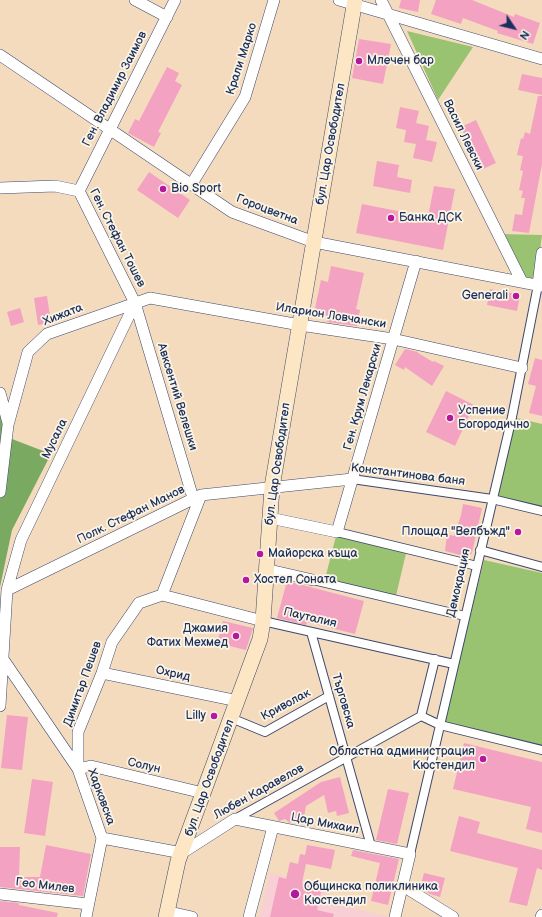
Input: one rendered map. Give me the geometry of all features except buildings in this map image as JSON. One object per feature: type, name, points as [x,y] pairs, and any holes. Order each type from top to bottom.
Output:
[{"type":"main road","name":"бул. Цар Освободител","points":[[171,916],[184,863],[182,854],[203,793],[254,657],[263,621],[265,570],[272,487],[355,2]]},
{"type":"street","points":[[135,0],[166,17]]},
{"type":"street","name":"Ген. Владимир Заимов","points":[[79,190],[175,0]]},
{"type":"street","name":"Крали Марко","points":[[191,185],[245,97],[274,0]]},
{"type":"street","points":[[340,0],[355,2],[389,15],[542,59]]},
{"type":"street","name":"Васил Левски","points":[[381,0],[522,282]]},
{"type":"street","name":"Гороцветна","points":[[0,55],[232,212],[314,242],[540,285]]},
{"type":"street","name":"Ген. Стефан Тошев","points":[[0,188],[54,186],[79,190],[135,303]]},
{"type":"street","name":"Демокрация","points":[[395,917],[522,368],[540,285],[542,253]]},
{"type":"street","name":"Ген. Крум Лекарски","points":[[337,532],[416,261]]},
{"type":"street","name":"Иларион Ловчански","points":[[135,303],[150,298],[300,325],[393,339],[522,368]]},
{"type":"street","name":"Хижата","points":[[0,492],[8,426],[28,352],[47,334],[135,303]]},
{"type":"street","name":"Авксентий Велешки","points":[[135,303],[197,497]]},
{"type":"street","name":"Мусала","points":[[0,706],[8,590],[21,540],[135,303]]},
{"type":"street","points":[[0,393],[8,426]]},
{"type":"street","name":"Константинова баня","points":[[272,487],[352,479],[492,499],[542,511]]},
{"type":"street","name":"Полк. Стефан Манов","points":[[8,590],[197,497],[272,487]]},
{"type":"street","points":[[162,595],[197,497]]},
{"type":"street","points":[[270,518],[337,532],[477,566]]},
{"type":"street","points":[[480,550],[542,567]]},
{"type":"street","points":[[265,570],[465,616]]},
{"type":"street","name":"Пауталия","points":[[162,595],[263,621],[454,664]]},
{"type":"street","name":"Димитър Пешев","points":[[78,769],[78,732],[102,673],[112,642],[139,603],[162,595]]},
{"type":"street","name":"Търговска","points":[[311,632],[371,846]]},
{"type":"street","name":"Харковска","points":[[3,659],[78,769],[102,838],[86,917]]},
{"type":"street","points":[[435,659],[421,716],[440,725],[542,750]]},
{"type":"street","name":"Охрид","points":[[102,673],[238,701]]},
{"type":"street","name":"Криволак","points":[[231,718],[265,732],[329,696]]},
{"type":"street","name":"Любен Kаравелов","points":[[182,854],[235,819],[421,716]]},
{"type":"street","name":"Солун","points":[[78,769],[91,766],[203,793]]},
{"type":"street","name":"Цар Михаил","points":[[235,819],[410,854]]},
{"type":"street","points":[[248,917],[273,827]]},
{"type":"street","points":[[102,838],[182,854]]},
{"type":"street","points":[[403,886],[453,917]]},
{"type":"street","name":"Гео Милев","points":[[0,894],[88,904]]},
{"type":"street","points":[[171,916],[192,917]]},
{"type":"shaded area","name":"Общинска поликлиника Кюстендил","points":[[270,873],[328,887],[325,901],[389,917],[259,917]]},
{"type":"green space","points":[[407,31],[473,47],[438,100]]},
{"type":"green space","points":[[500,234],[542,235],[536,283],[523,281]]},
{"type":"green space","points":[[0,410],[12,439],[51,454],[12,530],[0,587]]},
{"type":"green space","points":[[512,417],[542,424],[542,511],[492,499]]},
{"type":"green space","points":[[337,532],[407,549],[395,600],[324,583]]},
{"type":"green space","points":[[484,560],[542,573],[542,747],[444,723]]},
{"type":"place","name":"Млечен бар","points":[[359,61]]},
{"type":"place","name":"Bio Sport","points":[[163,189]]},
{"type":"place","name":"Банка ДСК","points":[[391,218]]},
{"type":"place","name":"Generali","points":[[516,296]]},
{"type":"place","name":"Успение Богородично","points":[[450,418]]},
{"type":"place","name":"Площад \"Велбъжд\"","points":[[518,532]]},
{"type":"place","name":"Майорска къща","points":[[260,554]]},
{"type":"place","name":"Хостел Соната","points":[[246,580]]},
{"type":"place","name":"Джамия Фатих Мехмед","points":[[236,636]]},
{"type":"place","name":"Lilly","points":[[214,716]]},
{"type":"place","name":"Областна администрация Кюстендил","points":[[483,759]]},
{"type":"place","name":"Общинска поликлиника Кюстендил","points":[[295,894]]}]
